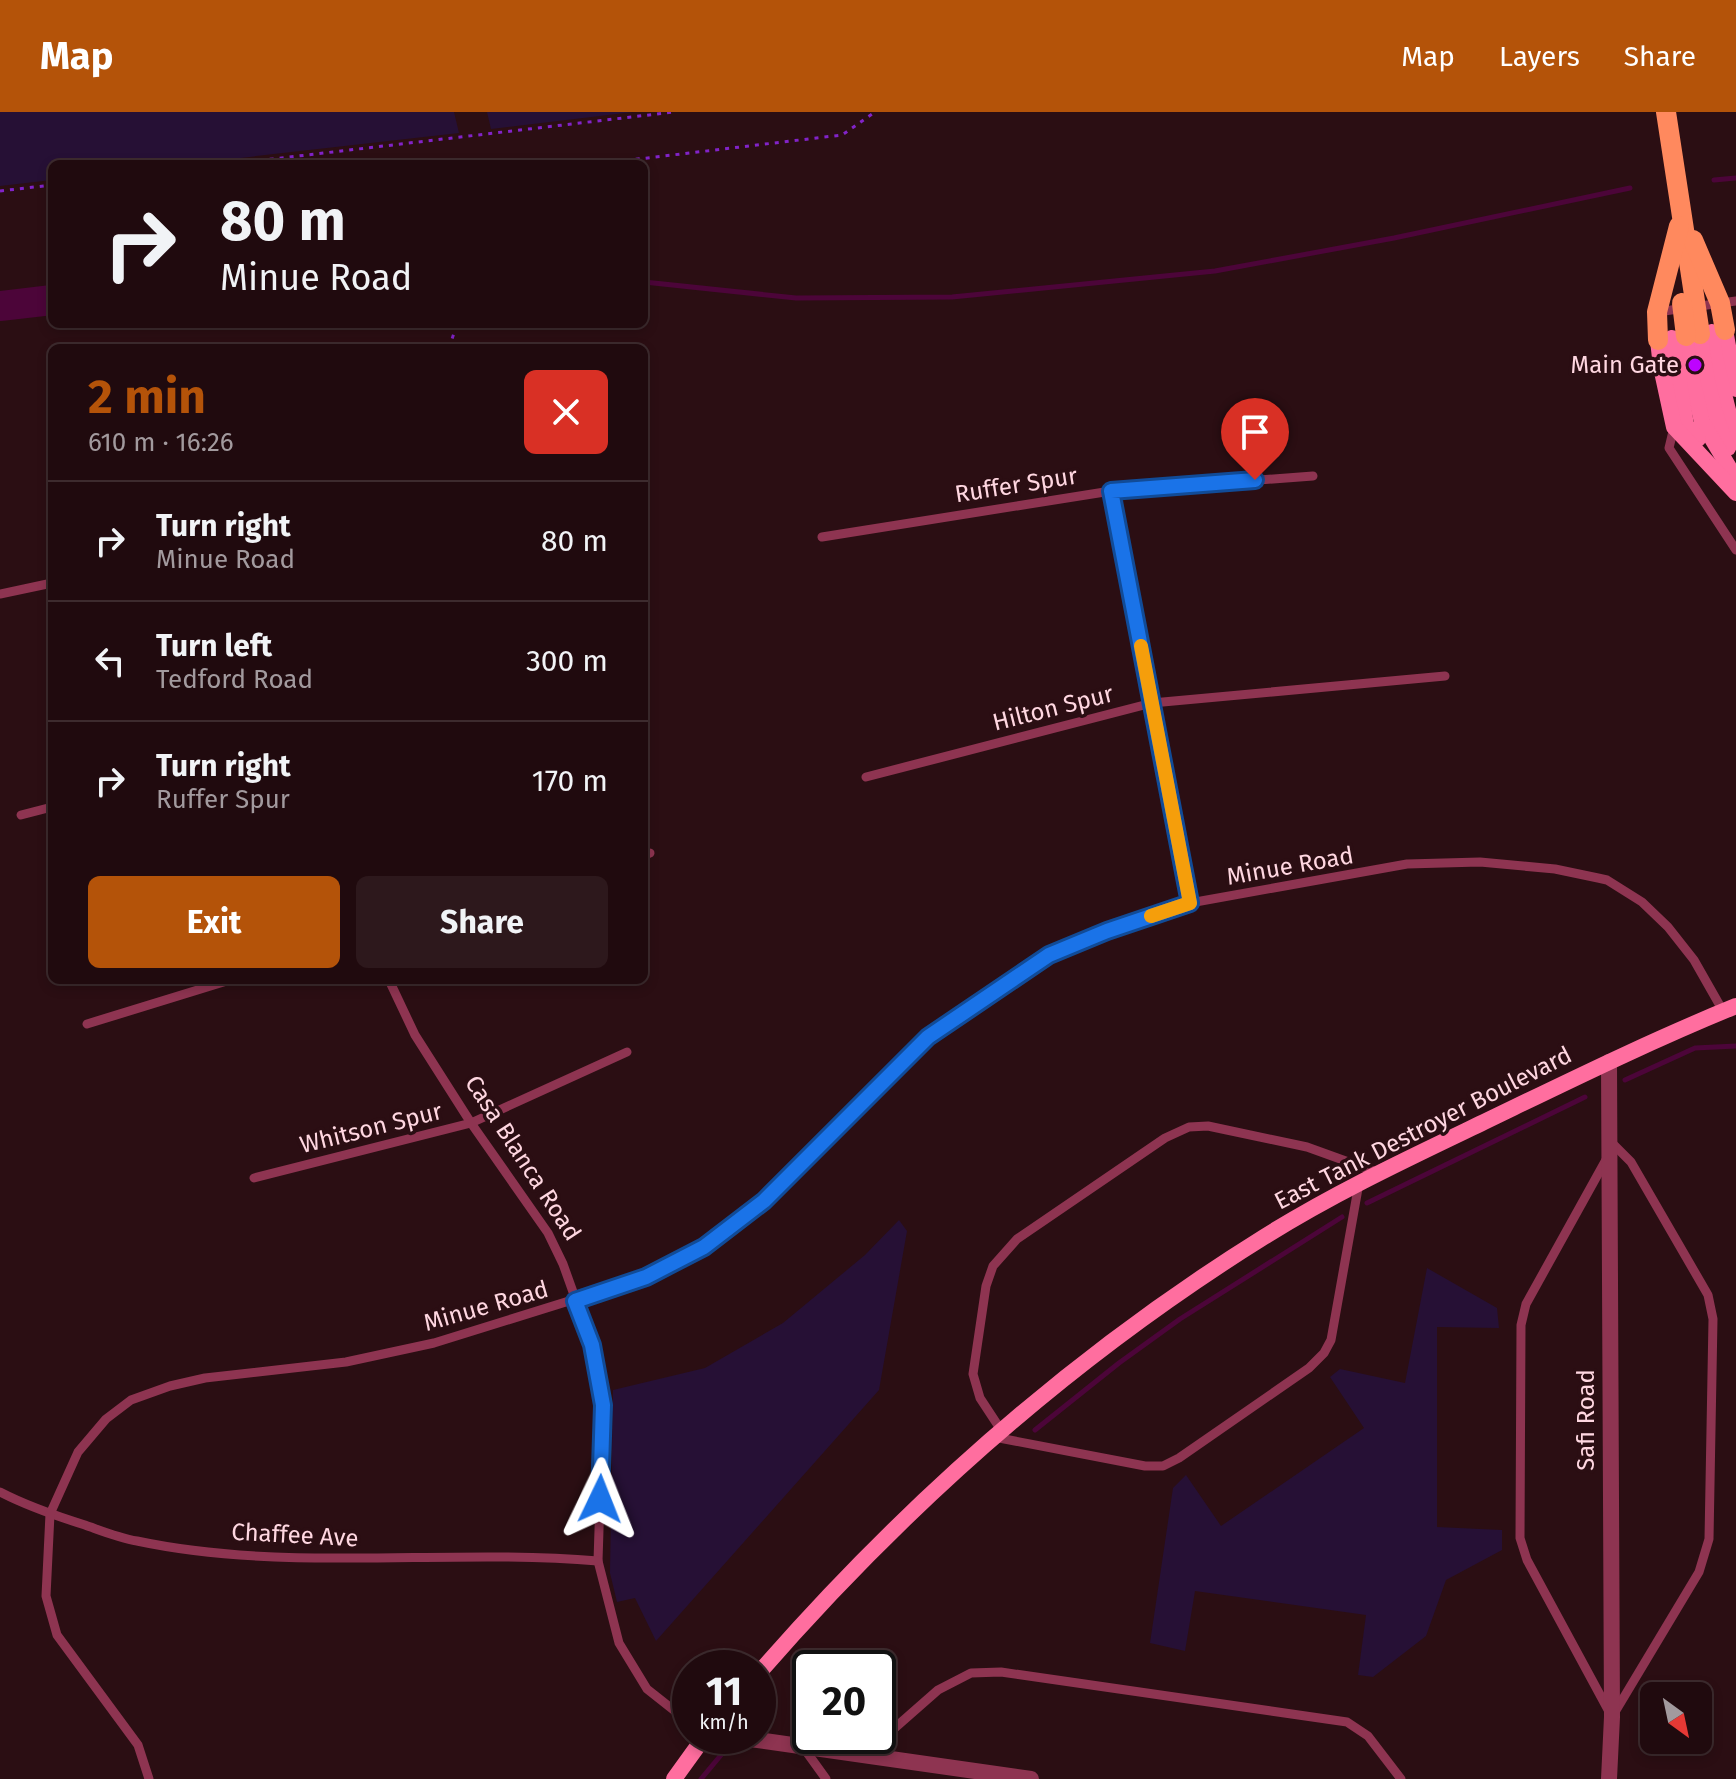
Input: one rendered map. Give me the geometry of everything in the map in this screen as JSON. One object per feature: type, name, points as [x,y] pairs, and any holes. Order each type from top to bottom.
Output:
[{"type":"main road","points":[[1666,112],[1699,318]]},
{"type":"main road","points":[[1682,215],[1699,318]]},
{"type":"main road","points":[[1682,215],[1699,318]]},
{"type":"street","points":[[1699,318],[1736,389]]},
{"type":"street","points":[[1699,318],[1707,421],[1736,491]]},
{"type":"street","points":[[1699,318],[1661,367],[1707,421],[1736,466]]},
{"type":"street","points":[[1707,421],[1736,442]]},
{"type":"street","points":[[1707,421],[1736,479]]},
{"type":"street","name":"East Tank Destroyer Boulevard","points":[[776,1654],[872,1548],[1060,1380],[1141,1319],[1265,1236],[1359,1183],[1609,1062],[1730,1009]]},
{"type":"street","name":"Safi Road","points":[[1609,1062],[1612,1717],[1609,1779]]},
{"type":"street","points":[[674,1779],[692,1754]]},
{"type":"street","points":[[856,1754],[1031,1779]]},
{"type":"lane","points":[[1707,421],[1669,448],[1736,550]]},
{"type":"lane","name":"Ruffer Spur","points":[[822,537],[1111,491],[1313,476]]},
{"type":"lane","points":[[1111,491],[1190,903]]},
{"type":"lane","points":[[0,594],[48,584]]},
{"type":"lane","name":"Hilton Spur","points":[[866,777],[1152,703],[1445,676]]},
{"type":"lane","points":[[21,815],[48,808]]},
{"type":"lane","name":"Minue Road","points":[[149,1779],[138,1745],[57,1635],[46,1596],[50,1514],[78,1452],[106,1419],[131,1400],[205,1378],[346,1362],[434,1343],[646,1277],[704,1247],[764,1201],[928,1037],[1049,955],[1107,931],[1190,903],[1407,864],[1480,862],[1555,869],[1607,880],[1642,902],[1668,927],[1730,1009]]},
{"type":"lane","points":[[87,1024],[217,984]]},
{"type":"lane","name":"Casa Blanca Road","points":[[391,984],[415,1035],[471,1123],[548,1233],[563,1264],[592,1345],[603,1405],[598,1561],[619,1643],[647,1689],[672,1709]]},
{"type":"lane","name":"Whitson Spur","points":[[254,1178],[471,1123],[627,1052]]},
{"type":"lane","points":[[1359,1183],[1331,1340],[1324,1353],[1309,1368],[1163,1466],[1145,1466],[998,1433],[980,1398],[973,1374],[986,1286],[993,1266],[1017,1239],[1140,1155],[1189,1127],[1208,1126],[1307,1147],[1379,1173]]},
{"type":"lane","points":[[1609,1147],[1631,1162],[1708,1295],[1713,1319],[1709,1539],[1699,1572],[1612,1717],[1527,1560],[1520,1538],[1521,1325],[1526,1304],[1609,1147]]},
{"type":"lane","name":"Chaffee Ave","points":[[0,1492],[50,1514],[136,1541],[236,1553],[378,1559],[554,1557],[598,1561]]},
{"type":"lane","points":[[864,1755],[938,1690],[971,1673],[1001,1672],[1347,1722],[1368,1736],[1401,1779]]},
{"type":"lane","points":[[808,1754],[826,1779]]},
{"type":"path","points":[[264,160],[674,112]]},
{"type":"path","points":[[630,160],[842,135],[875,112]]},
{"type":"path","points":[[0,191],[48,185]]},
{"type":"shaded area","points":[[0,112],[454,112],[459,133],[222,160],[48,160],[48,180],[0,186]]},
{"type":"shaded area","points":[[487,112],[633,112],[491,129]]},
{"type":"shaded area","points":[[899,1220],[907,1231],[879,1390],[656,1641],[635,1598],[617,1602],[610,1573],[613,1390],[705,1368],[783,1323],[865,1255]]},
{"type":"shaded area","points":[[1427,1268],[1497,1308],[1499,1328],[1437,1327],[1437,1527],[1502,1530],[1502,1550],[1446,1580],[1426,1636],[1373,1677],[1358,1675],[1366,1615],[1195,1591],[1185,1651],[1150,1643],[1173,1488],[1186,1475],[1221,1526],[1364,1428],[1330,1377],[1340,1369],[1405,1383]]},
{"type":"waterway","points":[[1714,180],[1736,178]]},
{"type":"waterway","points":[[648,282],[796,298],[952,297],[1215,271],[1394,238],[1630,188]]},
{"type":"waterway","points":[[0,306],[48,300]]},
{"type":"waterway","points":[[1625,1080],[1695,1048],[1736,1046]]},
{"type":"waterway","points":[[1367,1203],[1585,1097]]},
{"type":"waterway","points":[[1035,1430],[1180,1319],[1342,1217]]},
{"type":"waterway","points":[[701,1779],[722,1754]]},
{"type":"slow traffic","points":[[1141,646],[1190,903],[1151,916]]},
{"type":"place","name":"Main Gate","points":[[1695,365]]},
{"type":"route","points":[[600,1499],[603,1405],[592,1345],[575,1301],[646,1277],[704,1247],[764,1201],[928,1037],[1049,955],[1107,931],[1190,903],[1111,491],[1255,480]]}]
